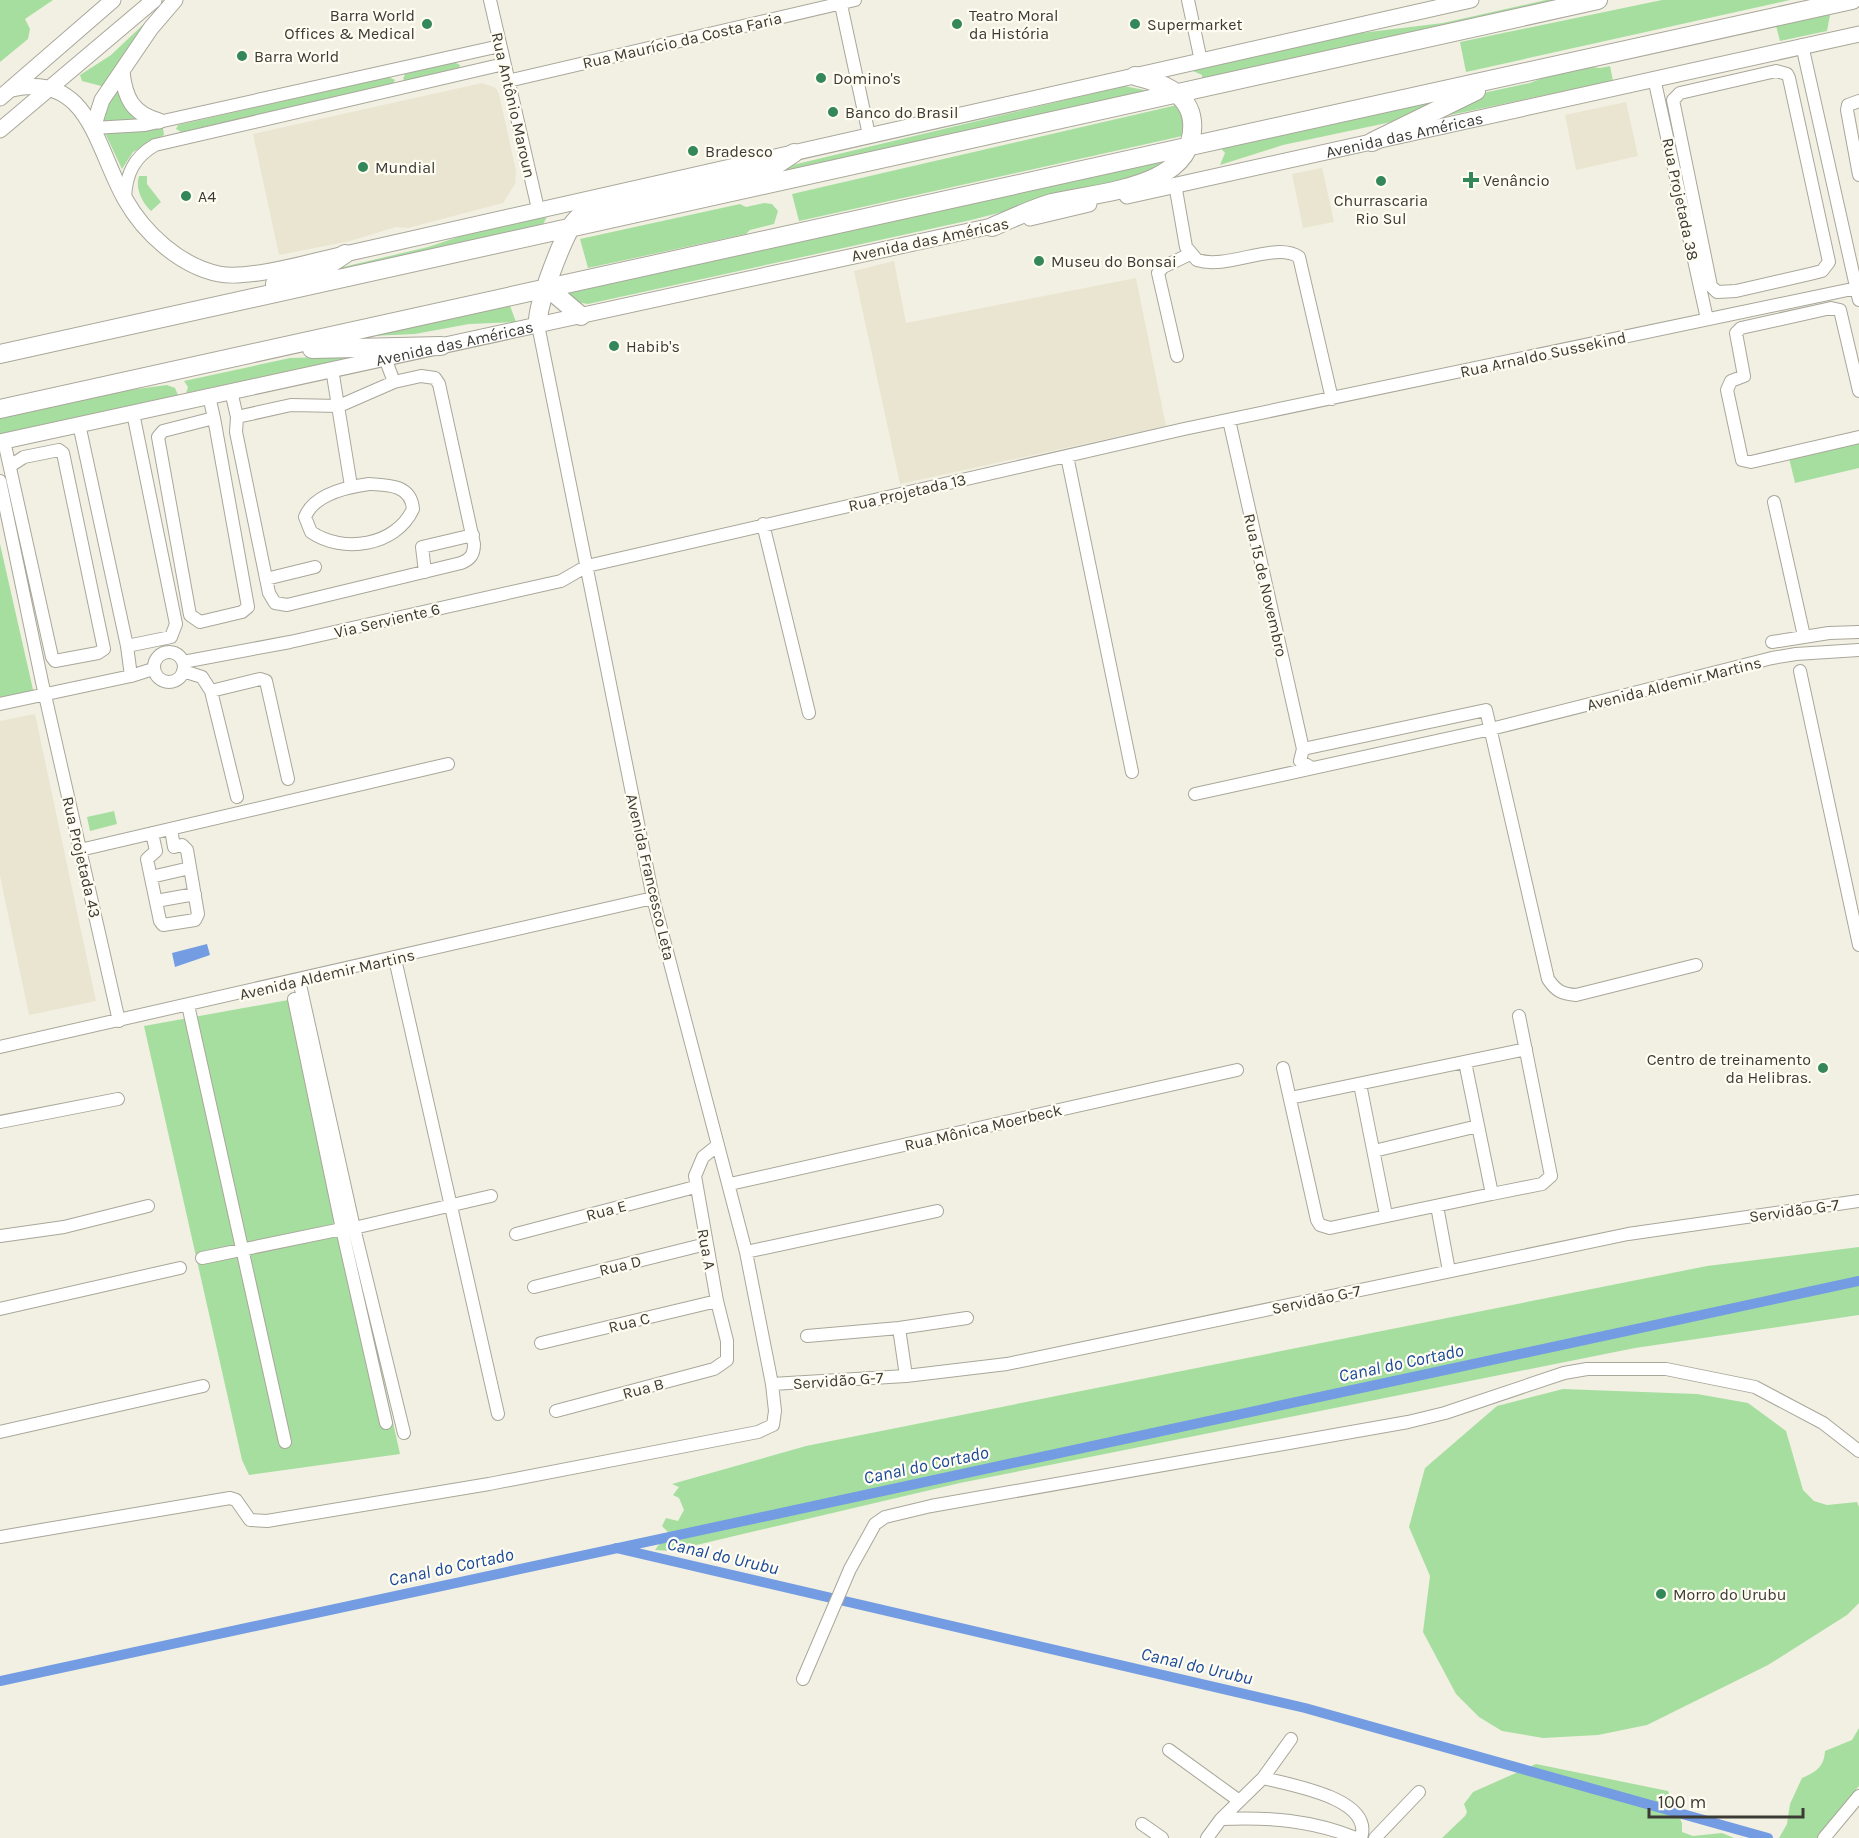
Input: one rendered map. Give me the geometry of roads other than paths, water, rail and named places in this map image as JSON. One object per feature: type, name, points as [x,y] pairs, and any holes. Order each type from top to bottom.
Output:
[{"type":"highway","points":[[0,354],[1598,0]]},
{"type":"highway","name":"Avenida das Américas","points":[[0,409],[1852,0]]},
{"type":"highway","points":[[992,226],[1049,204],[1150,182],[1177,164],[1188,147],[1192,129],[1191,112],[1177,94],[1159,82],[1135,75]]},
{"type":"highway","points":[[1372,142],[1501,79]]},
{"type":"highway","points":[[538,325],[538,308],[548,288],[570,228],[585,211],[770,169],[794,153]]},
{"type":"highway","points":[[231,303],[242,296],[333,262],[345,254]]},
{"type":"highway","points":[[548,288],[581,316]]},
{"type":"highway","points":[[272,350],[441,346]]},
{"type":"main road","points":[[6,93],[113,0]]},
{"type":"main road","points":[[0,130],[154,0]]},
{"type":"main road","points":[[93,128],[102,100],[174,0]]},
{"type":"main road","points":[[6,93],[36,85],[50,86],[69,97],[93,128],[125,198],[155,238],[189,262],[219,274],[249,273],[345,254],[1471,0]]},
{"type":"main road","name":"Avenida das Américas","points":[[2,441],[992,226],[1859,33]]},
{"type":"main road","points":[[122,72],[130,104],[147,118],[165,121]]},
{"type":"street","name":"Rua Antônio Maroun","points":[[490,0],[538,209]]},
{"type":"street","name":"Rua Maurício da Costa Faria","points":[[508,81],[841,1],[855,0]]},
{"type":"street","points":[[1188,0],[1201,61]]},
{"type":"street","points":[[841,1],[869,135]]},
{"type":"street","points":[[1802,45],[1858,294]]},
{"type":"street","points":[[93,128],[165,121],[500,46]]},
{"type":"street","points":[[460,56],[465,66],[461,74]]},
{"type":"street","points":[[125,198],[128,177],[137,159],[155,145],[402,90],[504,64]]},
{"type":"street","points":[[1776,71],[1787,74],[1829,256],[1827,267],[1822,271],[1787,279],[1722,293],[1713,290],[1673,106],[1675,96],[1776,71]]},
{"type":"street","name":"Rua Projetada 38","points":[[1654,78],[1707,319]]},
{"type":"street","points":[[1859,101],[1848,105],[1846,110],[1859,175]]},
{"type":"street","points":[[165,121],[173,140]]},
{"type":"street","points":[[1175,184],[1186,247],[1190,254],[1207,263],[1285,252],[1299,257],[1332,399]]},
{"type":"street","points":[[1177,356],[1158,273],[1163,267],[1190,254]]},
{"type":"street","points":[[1787,279],[1793,301]]},
{"type":"street","name":"Rua Arnaldo Sussekind","points":[[1228,420],[1793,301],[1858,294]]},
{"type":"street","points":[[1859,391],[1840,310],[1831,308],[1741,328],[1736,333],[1744,376],[1731,381],[1727,390],[1742,460],[1751,462],[1859,437]]},
{"type":"street","points":[[1747,311],[1750,326]]},
{"type":"street","name":"Avenida Francesco Leta","points":[[0,1537],[230,1498],[236,1500],[250,1520],[267,1521],[489,1484],[758,1432],[773,1425],[775,1411],[772,1384],[746,1252],[730,1184],[653,898],[538,325]]},
{"type":"street","points":[[385,358],[394,382]]},
{"type":"street","points":[[332,369],[351,486]]},
{"type":"street","points":[[231,391],[237,417],[236,432],[266,579],[274,603],[287,605],[425,572],[469,560],[474,553],[439,384],[435,378],[428,376],[394,382],[339,406],[291,405],[237,417]]},
{"type":"street","points":[[209,396],[214,418],[248,608],[242,612],[200,622],[190,615],[158,438],[163,431],[214,418]]},
{"type":"street","points":[[127,646],[171,637],[176,624],[133,412]]},
{"type":"street","name":"Rua Projetada 13","points":[[587,566],[763,524],[1228,420]]},
{"type":"street","name":"Rua 15 de Novembro","points":[[1228,420],[1303,749]]},
{"type":"street","points":[[79,424],[127,646],[131,676]]},
{"type":"street","points":[[2,441],[10,466],[52,657],[55,661],[98,653],[104,649],[63,453],[58,450],[24,457],[10,466]]},
{"type":"street","points":[[1067,456],[1132,772]]},
{"type":"street","name":"Rua Projetada 43","points":[[0,481],[45,694],[119,1021]]},
{"type":"street","points":[[369,484],[396,487],[407,491],[412,499],[413,509],[400,528],[369,542],[330,543],[311,532],[306,525],[308,510],[325,497],[351,486],[369,484]]},
{"type":"street","points":[[1773,502],[1804,636]]},
{"type":"street","points":[[763,524],[809,713]]},
{"type":"street","points":[[425,572],[422,547],[472,536]]},
{"type":"street","name":"Via Serviente 6","points":[[183,666],[561,581],[587,566]]},
{"type":"street","points":[[266,579],[315,567]]},
{"type":"street","name":"Avenida Aldemir Martins","points":[[1772,642],[1804,636],[1859,632]]},
{"type":"street","name":"Avenida Aldemir Martins","points":[[1195,794],[1491,729],[1772,658],[1859,650]]},
{"type":"street","points":[[183,666],[178,679],[168,682],[158,678],[153,669],[155,659],[168,651],[177,654],[183,666],[202,677],[211,691],[237,797]]},
{"type":"street","points":[[0,704],[131,676],[153,669]]},
{"type":"street","points":[[1800,671],[1859,945]]},
{"type":"street","points":[[211,691],[260,679],[266,681],[270,687],[288,779]]},
{"type":"street","points":[[1312,768],[1300,761],[1303,749],[1486,710],[1548,979],[1555,989],[1564,994],[1576,994],[1696,964]]},
{"type":"street","points":[[80,850],[448,764]]},
{"type":"street","points":[[171,829],[174,847]]},
{"type":"street","points":[[152,833],[156,851]]},
{"type":"street","points":[[174,847],[185,847],[198,914],[195,920],[163,925],[160,921],[147,859],[156,851],[174,847]]},
{"type":"street","points":[[151,877],[190,868]]},
{"type":"street","points":[[156,902],[195,894]]},
{"type":"street","name":"Avenida Aldemir Martins","points":[[0,1047],[395,959],[653,898]]},
{"type":"street","points":[[395,959],[498,1414]]},
{"type":"street","points":[[299,980],[386,1423]]},
{"type":"street","points":[[294,999],[348,1229],[404,1433]]},
{"type":"street","points":[[188,1005],[285,1442]]},
{"type":"street","points":[[1283,1068],[1320,1225],[1330,1228],[1542,1184],[1551,1176],[1519,1016]]},
{"type":"street","points":[[1290,1098],[1526,1049]]},
{"type":"street","points":[[1465,1062],[1492,1194]]},
{"type":"street","name":"Rua Mônica Moerbeck","points":[[730,1184],[1238,1070]]},
{"type":"street","points":[[1360,1084],[1386,1215]]},
{"type":"street","points":[[0,1122],[118,1099]]},
{"type":"street","points":[[1374,1150],[1478,1126]]},
{"type":"street","name":"Rua A","points":[[718,1145],[697,1166],[695,1186],[727,1341],[727,1360]]},
{"type":"street","name":"Rua E","points":[[516,1234],[695,1186]]},
{"type":"street","points":[[202,1258],[348,1229],[490,1196]]},
{"type":"street","name":"Servidão G-7","points":[[772,1384],[906,1376],[1007,1364],[1449,1270],[1687,1224],[1859,1201]]},
{"type":"street","points":[[0,1236],[64,1227],[148,1206]]},
{"type":"street","points":[[1437,1206],[1449,1270]]},
{"type":"street","points":[[746,1252],[937,1211]]},
{"type":"street","name":"Rua D","points":[[534,1287],[706,1244]]},
{"type":"street","points":[[0,1309],[180,1268]]},
{"type":"street","name":"Rua C","points":[[541,1343],[717,1301]]},
{"type":"street","points":[[807,1336],[899,1328],[967,1318]]},
{"type":"street","points":[[899,1328],[906,1376]]},
{"type":"street","name":"Rua B","points":[[556,1412],[714,1369],[727,1360]]},
{"type":"street","points":[[803,1679],[850,1569],[874,1524],[885,1517],[931,1506],[1408,1422],[1445,1413],[1532,1383],[1587,1369],[1666,1369],[1755,1388],[1823,1423],[1859,1451]]},
{"type":"street","points":[[0,1432],[203,1386]]},
{"type":"street","points":[[1207,1838],[1238,1800],[1263,1778],[1291,1739]]},
{"type":"street","points":[[1169,1750],[1238,1800]]},
{"type":"street","points":[[1263,1778],[1323,1794],[1349,1806],[1358,1813],[1361,1821],[1361,1838]]},
{"type":"street","points":[[1375,1838],[1419,1792]]},
{"type":"street","points":[[1826,1836],[1859,1796]]},
{"type":"street","points":[[1221,1819],[1296,1820],[1330,1828],[1356,1838]]},
{"type":"street","points":[[1142,1824],[1162,1838]]},
{"type":"water","points":[[207,944],[210,955],[175,967],[172,953]]},
{"type":"waterway","name":"Canal do Cortado","points":[[0,1681],[1859,1281]]},
{"type":"waterway","name":"Canal do Urubu","points":[[616,1548],[1305,1708],[1768,1838]]},
{"type":"place","name":"Barra World Offices & Medical","points":[[427,24]]},
{"type":"place","name":"Teatro Moral da História","points":[[957,24]]},
{"type":"place","name":"Supermarket","points":[[1135,24]]},
{"type":"place","name":"Barra World","points":[[242,56]]},
{"type":"place","name":"Domino's","points":[[821,78]]},
{"type":"place","name":"Banco do Brasil","points":[[833,112]]},
{"type":"place","name":"Bradesco","points":[[693,151]]},
{"type":"place","name":"Mundial","points":[[363,167]]},
{"type":"place","name":"Venâncio","points":[[1471,180]]},
{"type":"place","name":"Churrascaria Rio Sul","points":[[1381,181]]},
{"type":"place","name":"A4","points":[[186,196]]},
{"type":"place","name":"Museu do Bonsai","points":[[1039,261]]},
{"type":"place","name":"Habib's","points":[[614,346]]},
{"type":"place","name":"Centro de treinamento da Helibras.","points":[[1823,1068]]},
{"type":"place","name":"Morro do Urubu","points":[[1661,1594]]}]
